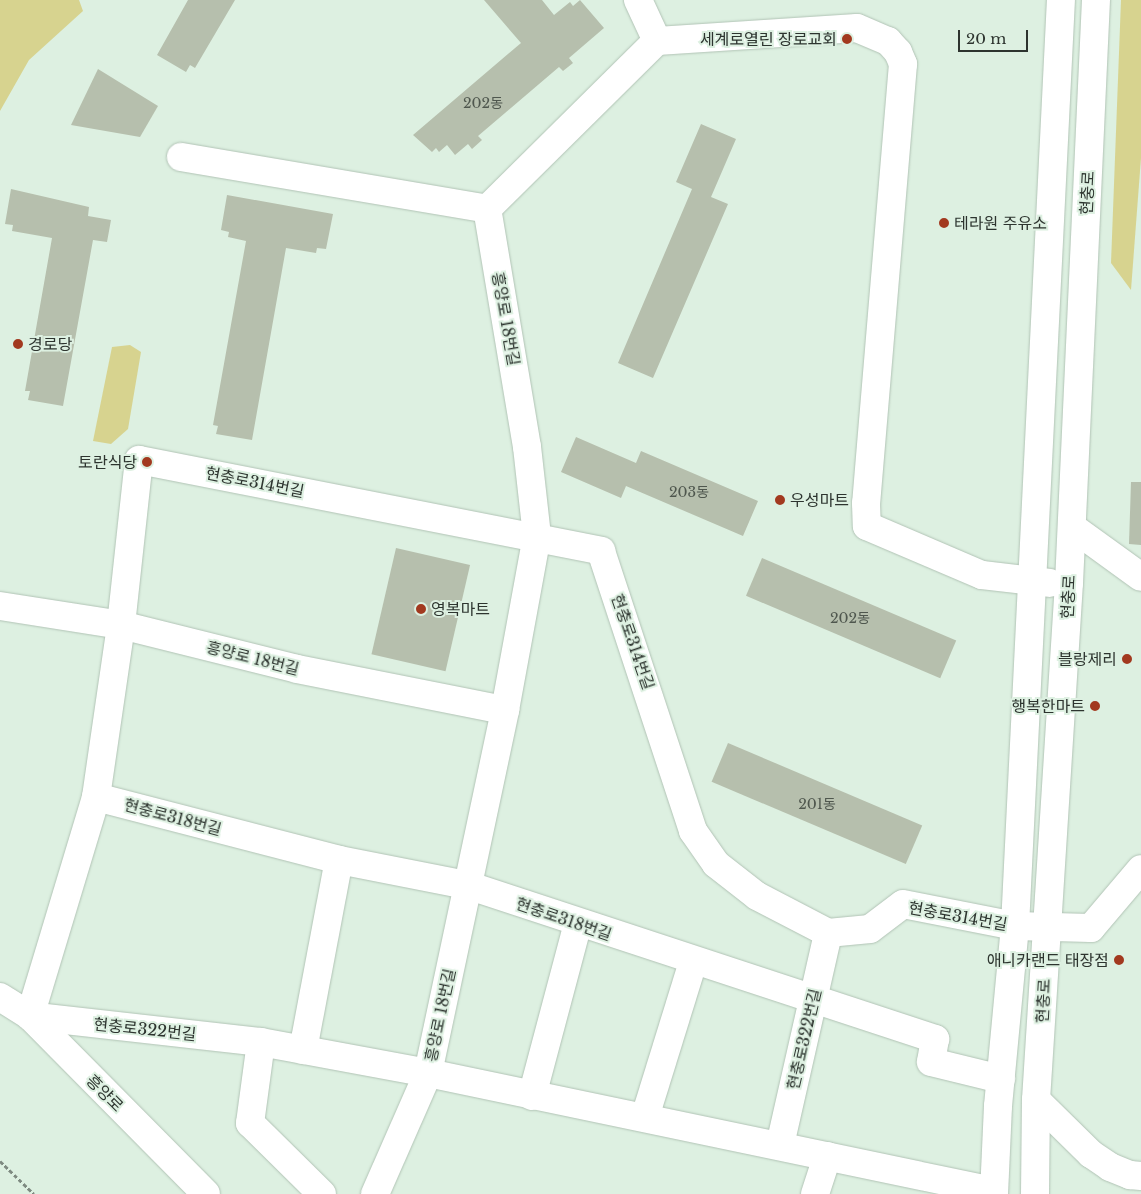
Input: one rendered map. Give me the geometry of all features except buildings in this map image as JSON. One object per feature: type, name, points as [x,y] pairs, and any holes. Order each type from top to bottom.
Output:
[{"type":"street","points":[[638,0],[657,41]]},
{"type":"street","name":"현충로","points":[[993,1193],[1015,926],[1061,0]]},
{"type":"street","name":"현충로","points":[[1035,1194],[1036,1100],[1069,584],[1096,0]]},
{"type":"street","points":[[181,157],[487,209],[657,41],[857,28],[888,41],[898,52],[903,64],[867,494],[867,526],[982,575],[1031,582],[1069,584]]},
{"type":"street","name":"흥양로 18번길","points":[[375,1194],[428,1073],[505,710],[537,536],[527,448],[487,209]]},
{"type":"street","name":"현충로314번길","points":[[121,625],[139,460],[537,536],[601,551],[693,831],[716,864],[758,896],[828,933],[870,929],[904,904],[1015,926],[1047,929],[1091,928],[1141,869]]},
{"type":"street","points":[[1072,527],[1141,577]]},
{"type":"street","name":"흥양로 18번길","points":[[0,606],[121,625],[297,669],[505,710]]},
{"type":"street","points":[[30,1016],[96,797],[121,625]]},
{"type":"street","name":"현충로318번길","points":[[96,797],[339,860],[467,886],[693,962],[935,1039],[931,1062],[1002,1078]]},
{"type":"street","points":[[303,1050],[339,860]]},
{"type":"street","points":[[532,1096],[578,924]]},
{"type":"street","name":"현충로322번길","points":[[780,1145],[828,933]]},
{"type":"street","points":[[645,1117],[693,962]]},
{"type":"street","name":"흥양로","points":[[0,997],[30,1016],[206,1194]]},
{"type":"street","name":"현충로322번길","points":[[30,1016],[261,1042],[428,1073],[532,1096],[645,1117],[993,1193]]},
{"type":"street","points":[[261,1042],[250,1123],[322,1194]]},
{"type":"street","points":[[1036,1100],[1091,1154],[1110,1167],[1130,1175],[1141,1176]]},
{"type":"street","points":[[815,1194],[827,1156]]},
{"type":"path","points":[[0,1161],[34,1194]]},
{"type":"shaded area","points":[[0,0],[79,0],[83,11],[29,60],[0,111]]},
{"type":"shaded area","points":[[1121,0],[1141,0],[1141,158],[1131,290],[1111,263]]},
{"type":"shaded area","points":[[130,345],[141,352],[128,429],[111,444],[93,441],[112,347]]},
{"type":"place","name":"세계로열린 장로교회","points":[[847,39]]},
{"type":"place","name":"테라원 주유소","points":[[944,223]]},
{"type":"place","name":"경로당","points":[[18,344]]},
{"type":"place","name":"토란식당","points":[[147,462]]},
{"type":"place","name":"우성마트","points":[[780,500]]},
{"type":"place","name":"영복마트","points":[[421,609]]},
{"type":"place","name":"블랑제리","points":[[1127,659]]},
{"type":"place","name":"행복한마트","points":[[1095,706]]},
{"type":"place","name":"애니카랜드 태장점","points":[[1119,960]]}]
